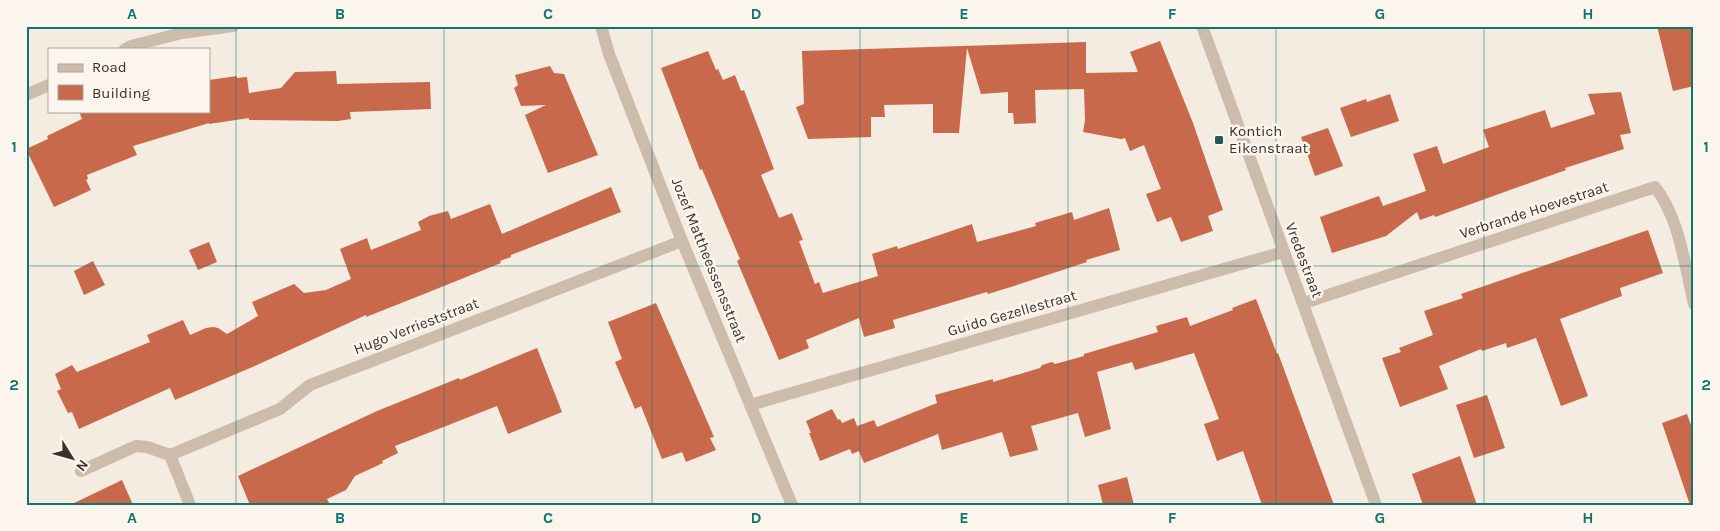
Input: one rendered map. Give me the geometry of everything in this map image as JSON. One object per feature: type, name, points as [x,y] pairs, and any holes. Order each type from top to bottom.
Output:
[{"type":"street","points":[[126,48],[182,33],[233,26]]},
{"type":"street","name":"Jozef Mattheessensstraat","points":[[601,26],[608,54],[682,241],[792,505]]},
{"type":"street","name":"Vredestraat","points":[[1202,26],[1376,505]]},
{"type":"street","points":[[26,96],[48,85]]},
{"type":"street","name":"Verbrande Hoevestraat","points":[[1304,303],[1655,187],[1672,215],[1694,304]]},
{"type":"street","name":"Hugo Verrieststraat","points":[[170,454],[280,409],[310,385],[682,241]]},
{"type":"street","name":"Guido Gezellestraat","points":[[750,405],[1283,252]]},
{"type":"street","points":[[81,471],[136,446],[147,447],[170,454],[190,505]]},
{"type":"building","points":[[1657,26],[1694,26],[1694,86],[1673,91]]},
{"type":"building","points":[[1160,41],[1193,123],[1223,210],[1208,216],[1213,231],[1181,242],[1171,217],[1157,222],[1146,194],[1161,189],[1144,145],[1130,151],[1125,138],[1121,139],[1083,132],[1085,120],[1084,89],[1035,90],[1036,123],[1014,124],[1013,113],[1008,113],[1008,92],[981,94],[967,48],[959,133],[933,133],[933,104],[884,105],[885,117],[871,117],[871,137],[808,139],[796,107],[804,104],[802,51],[1086,42],[1086,73],[1138,72],[1130,52]]},
{"type":"building","points":[[708,51],[716,70],[718,69],[723,80],[735,75],[741,91],[744,90],[774,169],[761,175],[779,218],[792,213],[803,240],[799,241],[815,284],[819,282],[823,293],[878,276],[872,254],[897,246],[898,249],[972,224],[977,242],[1036,226],[1035,223],[1072,212],[1074,220],[1109,208],[1120,250],[1014,286],[988,294],[987,292],[893,320],[895,328],[864,337],[859,318],[806,340],[809,348],[779,360],[737,261],[740,259],[702,169],[700,170],[661,68]]},
{"type":"building","points":[[550,66],[554,73],[564,74],[598,155],[548,173],[525,115],[546,105],[521,106],[514,88],[518,85],[515,75]]},
{"type":"building","points":[[336,71],[337,84],[430,82],[431,109],[350,112],[351,119],[338,121],[249,120],[249,118],[209,123],[133,146],[137,155],[87,175],[88,179],[86,180],[91,190],[54,207],[26,149],[48,139],[47,136],[82,119],[79,112],[210,112],[210,80],[237,76],[237,78],[247,77],[249,93],[281,88],[295,72]]},
{"type":"building","points":[[1621,92],[1631,133],[1620,135],[1624,149],[1565,168],[1566,170],[1435,217],[1434,215],[1420,220],[1417,212],[1386,236],[1332,253],[1320,217],[1379,196],[1383,206],[1426,191],[1413,154],[1437,146],[1443,164],[1489,147],[1483,130],[1545,110],[1551,128],[1595,114],[1588,94]]},
{"type":"building","points":[[1390,94],[1399,121],[1351,137],[1340,108],[1366,99],[1367,102]]},
{"type":"building","points":[[1328,128],[1343,166],[1315,176],[1301,137]]},
{"type":"building","points":[[611,187],[621,212],[511,255],[511,257],[500,261],[501,263],[366,317],[366,315],[175,400],[170,388],[79,429],[72,412],[68,413],[57,391],[61,389],[55,374],[72,365],[77,372],[150,342],[147,335],[183,320],[190,335],[213,327],[227,334],[258,316],[252,302],[294,284],[304,293],[326,290],[351,279],[340,249],[367,238],[371,250],[421,230],[418,222],[429,216],[448,211],[451,219],[490,204],[502,234]]},
{"type":"building","points":[[1648,230],[1663,273],[1620,288],[1622,296],[1560,319],[1588,396],[1561,406],[1536,338],[1507,348],[1506,343],[1482,351],[1481,349],[1439,366],[1448,389],[1400,407],[1382,358],[1401,352],[1399,348],[1433,335],[1424,311],[1463,298],[1461,294]]},
{"type":"building","points":[[209,242],[217,262],[198,270],[189,250]]},
{"type":"building","points":[[93,261],[105,285],[84,295],[74,271]]},
{"type":"building","points":[[1256,299],[1334,505],[1262,505],[1243,451],[1217,461],[1204,424],[1219,419],[1194,353],[1135,370],[1132,362],[1097,372],[1111,429],[1085,437],[1078,413],[1031,426],[1038,450],[1010,457],[1002,432],[942,450],[938,434],[864,463],[859,451],[852,454],[850,449],[820,461],[809,433],[811,433],[806,421],[832,409],[838,420],[840,419],[842,423],[854,418],[857,426],[874,420],[877,427],[937,403],[935,395],[993,379],[993,382],[1040,368],[1042,365],[1052,362],[1055,364],[1084,356],[1084,354],[1158,332],[1156,326],[1187,317],[1190,326]]},
{"type":"building","points":[[656,303],[714,437],[710,438],[716,450],[686,462],[682,452],[662,459],[641,406],[635,409],[615,362],[622,359],[608,322]]},
{"type":"building","points":[[537,348],[562,412],[508,434],[497,406],[395,446],[398,453],[382,461],[383,463],[355,476],[346,490],[327,499],[330,505],[250,505],[238,476],[377,411],[459,378],[460,380]]},
{"type":"building","points":[[1487,395],[1505,448],[1474,458],[1456,405]]},
{"type":"building","points":[[1687,414],[1694,433],[1694,504],[1690,505],[1662,423]]},
{"type":"building","points":[[1460,456],[1477,505],[1423,505],[1412,474]]},
{"type":"building","points":[[1127,477],[1134,505],[1103,505],[1098,485]]},
{"type":"building","points":[[122,480],[133,505],[70,505]]},
{"type":"place","name":"Kontich Eikenstraat","points":[[1219,140]]}]
